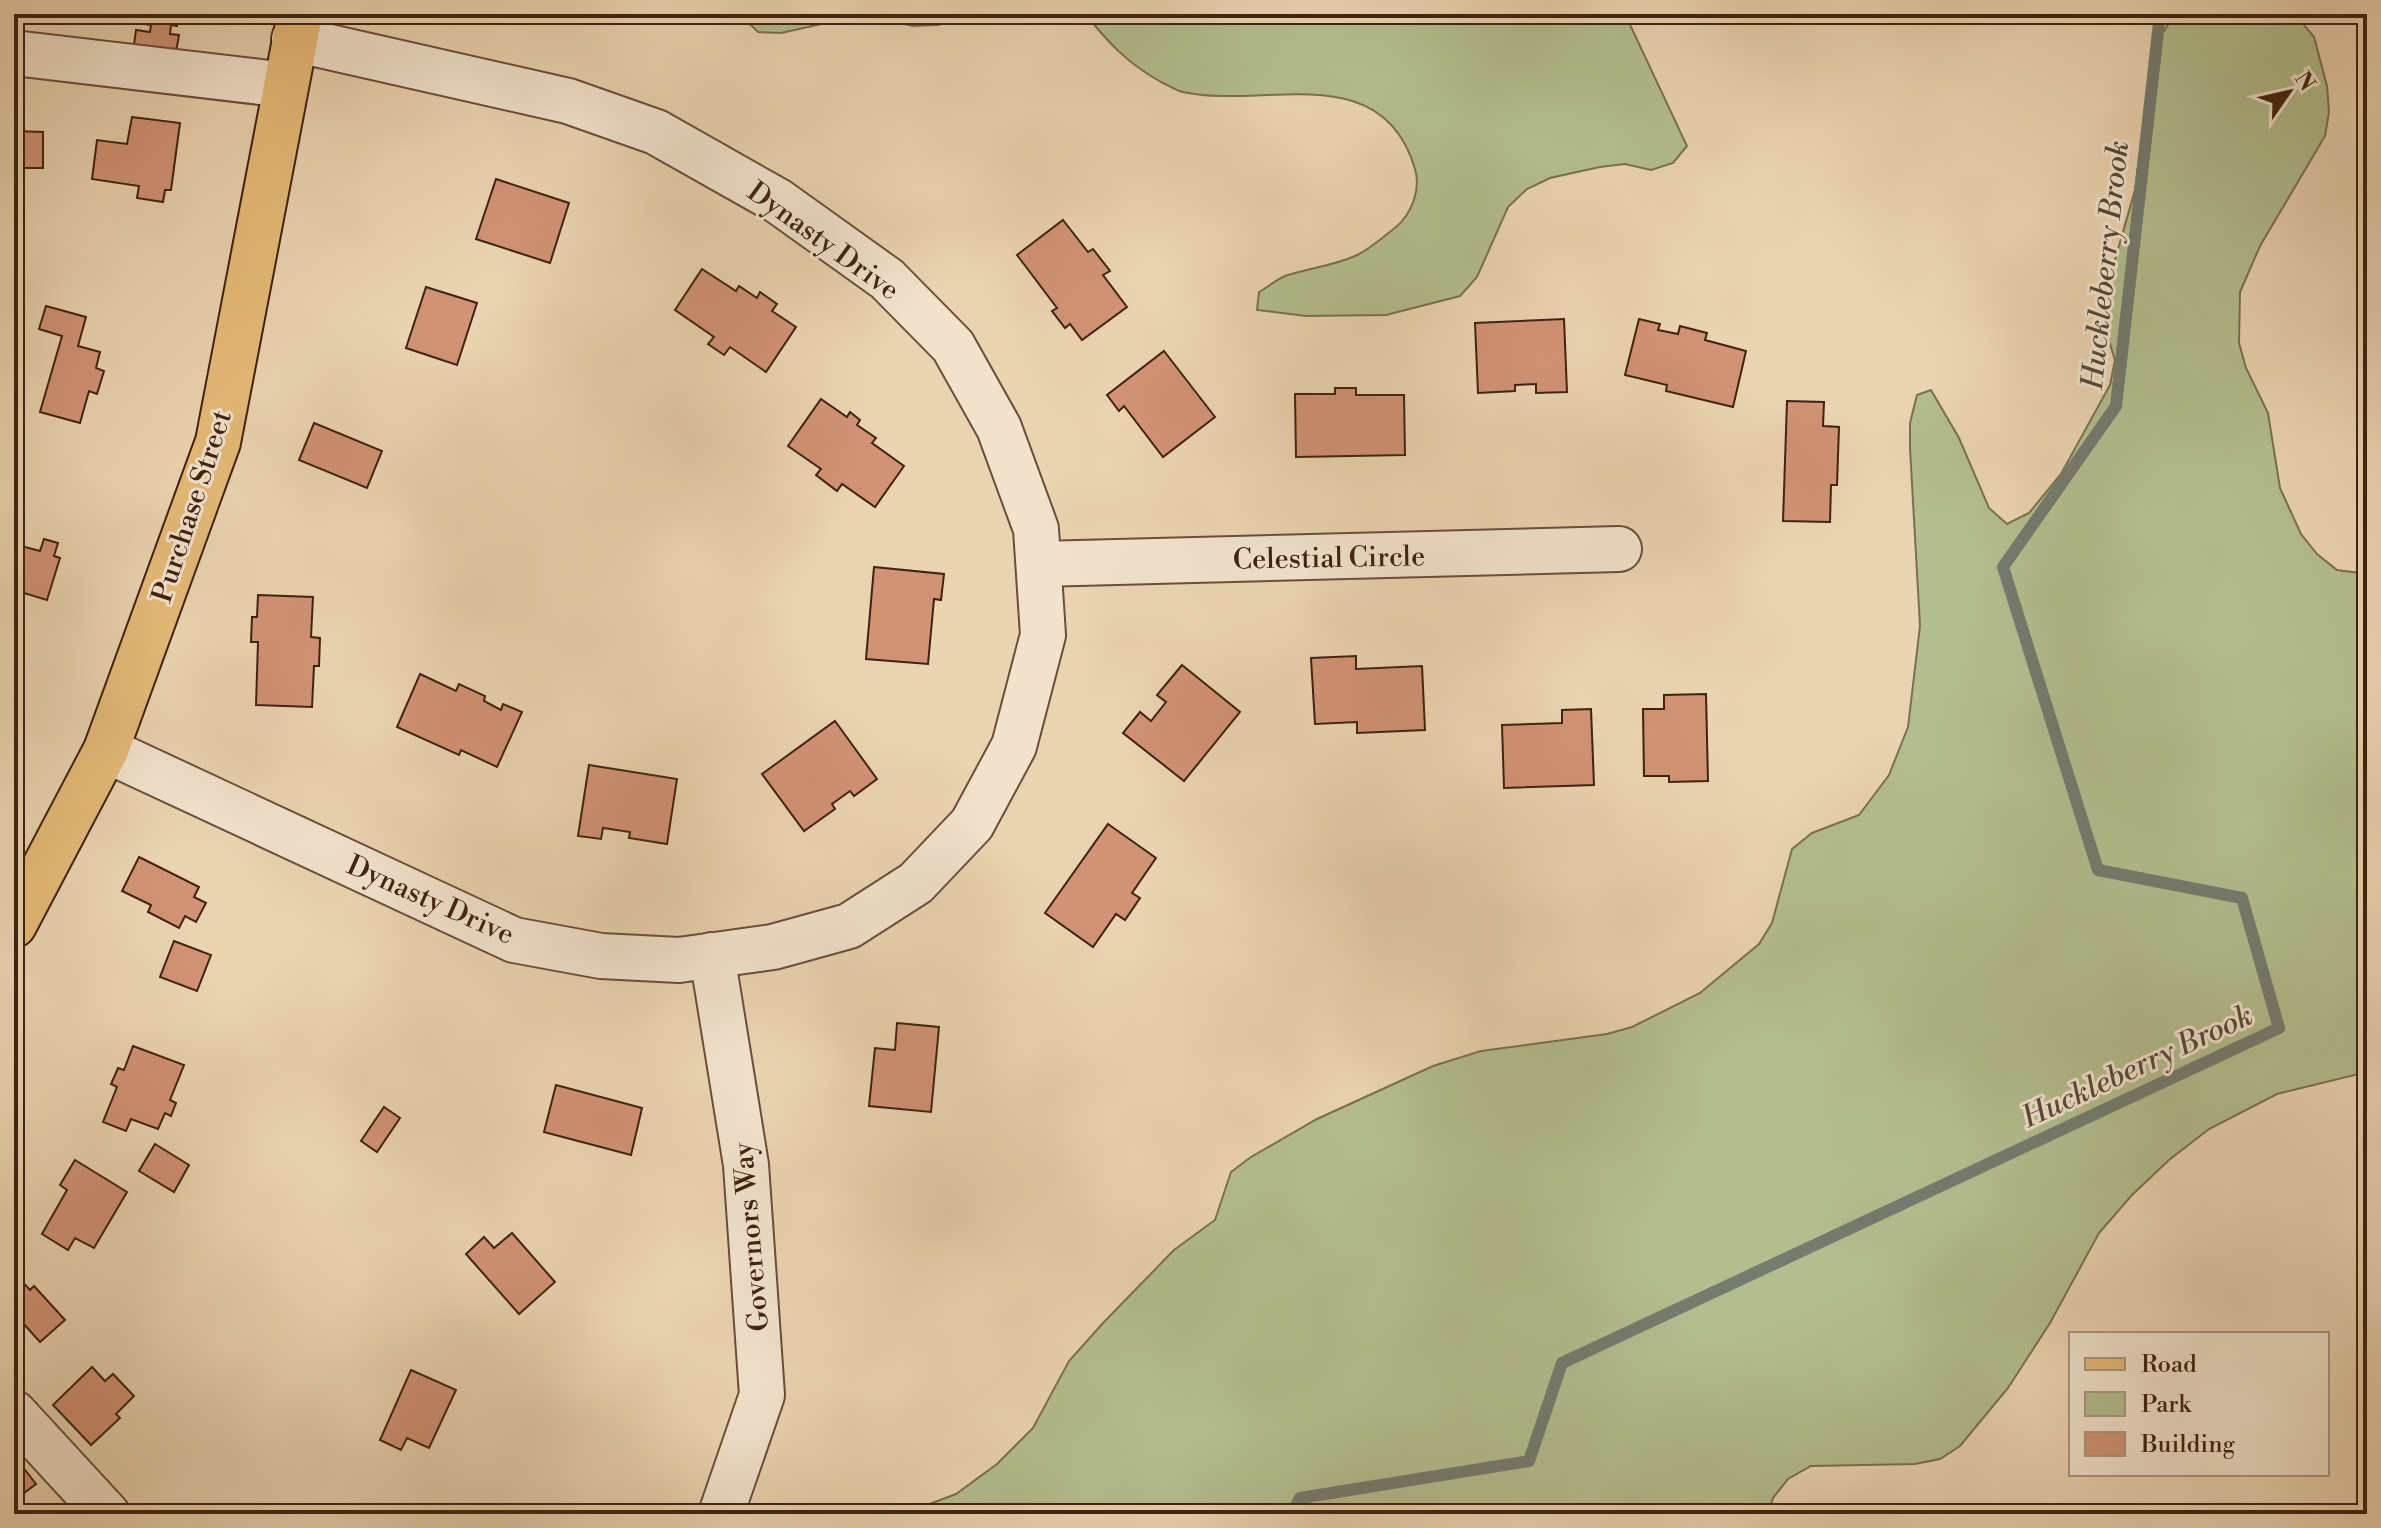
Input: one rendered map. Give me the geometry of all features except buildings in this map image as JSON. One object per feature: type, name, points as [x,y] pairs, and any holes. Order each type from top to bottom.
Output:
[{"type":"main road","name":"Purchase Street","points":[[14,925],[106,750],[218,442],[297,26]]},
{"type":"street","name":"Dynasty Drive","points":[[106,750],[514,940],[601,956],[679,960],[773,947],[849,926],[916,883],[972,824],[1014,746],[1043,635],[1036,529],[999,428],[953,346],[887,279],[778,201],[656,132],[568,101],[297,26]]},
{"type":"street","points":[[14,53],[286,85]]},
{"type":"street","name":"Celestial Circle","points":[[1039,564],[1619,549]]},
{"type":"street","name":"Governors Way","points":[[712,955],[746,1165],[762,1395],[721,1514]]},
{"type":"street","points":[[14,1413],[107,1514]]},
{"type":"green space","points":[[740,14],[978,14],[938,25],[913,26],[862,15],[781,33],[758,32]]},
{"type":"green space","points":[[1085,14],[1625,14],[1687,146],[1673,163],[1651,170],[1625,164],[1600,167],[1550,178],[1527,189],[1508,207],[1477,277],[1460,296],[1386,315],[1306,316],[1257,310],[1259,292],[1278,279],[1355,256],[1371,247],[1406,216],[1414,201],[1417,177],[1399,134],[1376,112],[1348,100],[1316,95],[1214,96],[1180,91],[1149,75],[1129,60]]},
{"type":"green space","points":[[2175,14],[2295,14],[2314,37],[2327,86],[2329,112],[2325,136],[2260,246],[2240,292],[2239,343],[2246,368],[2268,413],[2280,488],[2301,534],[2317,554],[2337,570],[2367,574],[2367,1072],[2277,1094],[2209,1129],[2169,1160],[2132,1195],[2099,1233],[2050,1323],[2008,1388],[1960,1446],[1940,1459],[1915,1464],[1811,1466],[1788,1479],[1773,1498],[1768,1514],[903,1514],[956,1494],[997,1464],[1033,1428],[1069,1361],[1174,1250],[1215,1220],[1231,1172],[1251,1157],[1317,1119],[1433,1066],[1481,1051],[1607,1034],[1632,1027],[1700,993],[1759,944],[1772,923],[1792,849],[1812,833],[1859,815],[1889,775],[1908,727],[1920,626],[1910,448],[1910,423],[1917,395],[1931,390],[1959,438],[1989,508],[2007,524],[2029,513],[2061,474],[2110,385],[2115,360],[2100,312],[2135,190],[2148,89],[2158,40]]},
{"type":"waterway","name":"Huckleberry Brook","points":[[1292,1514],[1300,1498],[1529,1461],[1562,1363],[2279,1028],[2242,898],[2098,870],[2003,567],[2116,406],[2160,14]]}]
